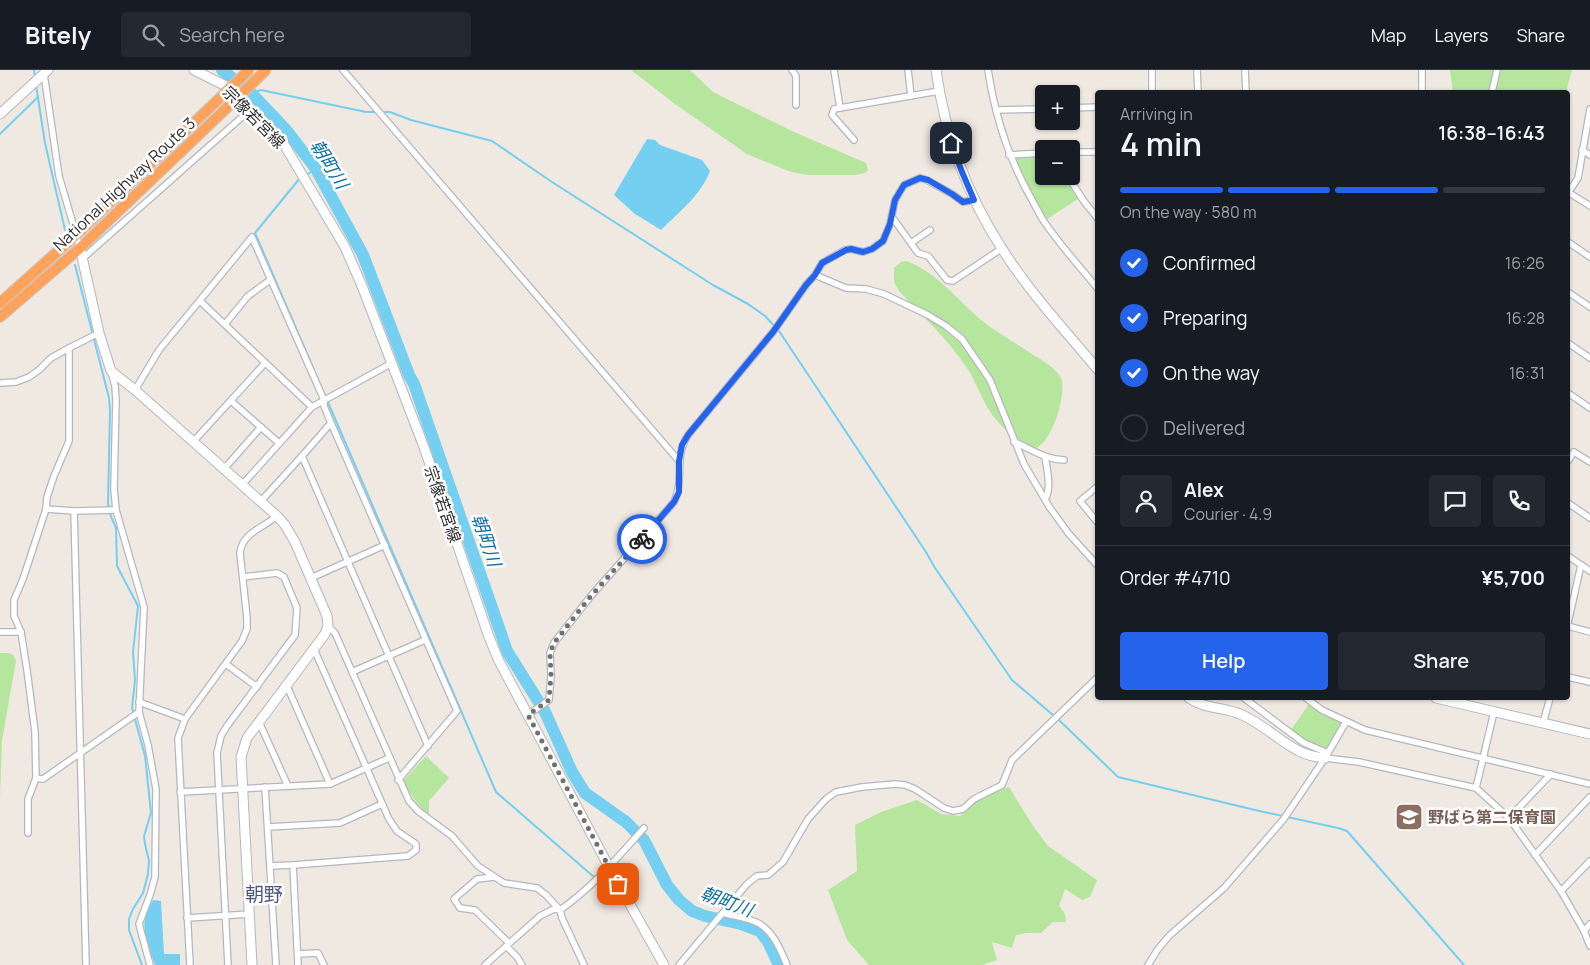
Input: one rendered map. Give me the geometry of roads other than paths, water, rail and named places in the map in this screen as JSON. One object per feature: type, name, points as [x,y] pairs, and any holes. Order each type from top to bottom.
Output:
[{"type":"highway","name":"National Highway Route 3","points":[[0,304],[76,235],[250,70]]},
{"type":"highway","name":"National Highway Route 3","points":[[0,318],[80,248],[266,70]]},
{"type":"street","name":"宗像若宮線","points":[[194,70],[228,87],[282,142],[345,247],[362,286],[427,456],[488,637],[609,867],[664,965]]},
{"type":"street","points":[[343,70],[679,461]]},
{"type":"street","points":[[792,70],[796,76],[796,105]]},
{"type":"street","points":[[834,70],[840,108]]},
{"type":"street","points":[[908,70],[911,96]]},
{"type":"street","points":[[936,70],[951,143],[974,200],[988,227],[1001,249],[1032,290],[1095,366]]},
{"type":"street","points":[[988,70],[996,110],[1009,155],[1022,183],[1044,221],[1095,285]]},
{"type":"street","points":[[1152,70],[1152,90]]},
{"type":"street","points":[[1197,70],[1198,90]]},
{"type":"street","points":[[1245,70],[1246,90]]},
{"type":"street","points":[[1422,70],[1422,90]]},
{"type":"street","points":[[1492,90],[1497,70]]},
{"type":"street","points":[[0,114],[46,72]]},
{"type":"street","points":[[46,72],[59,176],[80,248],[99,333],[115,386],[114,488],[116,510],[144,607],[139,712],[148,745],[156,789],[157,816],[155,877],[139,924],[150,965]]},
{"type":"street","points":[[854,140],[832,115],[834,109],[939,91]]},
{"type":"street","points":[[1080,108],[1095,107]]},
{"type":"street","points":[[82,260],[251,109]]},
{"type":"street","points":[[996,110],[1035,109]]},
{"type":"street","points":[[1570,189],[1578,178],[1590,109]]},
{"type":"street","points":[[1582,150],[1590,155]]},
{"type":"street","points":[[1080,152],[1095,152]]},
{"type":"street","points":[[1009,155],[1035,154]]},
{"type":"street","points":[[528,715],[549,700],[550,653],[554,643],[590,597],[674,502],[679,492],[679,461],[682,445],[688,435],[773,332],[822,263],[846,250],[851,249],[863,252],[872,249],[883,241],[887,234],[895,200],[904,185],[920,178],[928,180],[963,202],[974,200]]},
{"type":"street","points":[[1073,185],[1082,200],[1095,215]]},
{"type":"street","points":[[1570,193],[1590,206]]},
{"type":"street","points":[[892,216],[918,253],[928,256],[947,280],[953,281],[1001,249]]},
{"type":"street","points":[[911,243],[930,230]]},
{"type":"street","points":[[134,390],[160,350],[252,237],[324,400],[324,406],[331,423],[425,640],[458,711],[398,780]]},
{"type":"street","points":[[1570,243],[1590,257]]},
{"type":"street","points":[[815,275],[846,288],[866,289],[884,294],[928,315],[962,339],[990,380],[1024,464],[1069,534],[1095,563]]},
{"type":"street","points":[[225,324],[248,296],[270,280]]},
{"type":"street","points":[[1570,293],[1590,307]]},
{"type":"street","points":[[200,301],[312,407]]},
{"type":"street","points":[[0,383],[16,382],[29,377],[51,358],[99,333]]},
{"type":"street","points":[[1570,344],[1590,358]]},
{"type":"street","points":[[28,833],[28,799],[36,778],[34,732],[26,660],[21,632],[14,616],[14,600],[26,573],[46,509],[47,497],[68,441],[69,348]]},
{"type":"street","points":[[193,442],[265,362]]},
{"type":"street","points":[[242,485],[312,407],[392,363]]},
{"type":"street","points":[[110,371],[277,516],[295,542],[325,609],[328,626],[325,634],[247,738],[241,757],[252,965]]},
{"type":"street","points":[[1570,396],[1590,408]]},
{"type":"street","points":[[231,401],[279,443]]},
{"type":"street","points":[[261,501],[331,423]]},
{"type":"street","points":[[224,469],[261,427]]},
{"type":"street","points":[[1014,442],[1053,460],[1064,460]]},
{"type":"street","points":[[1570,458],[1574,452],[1590,462]]},
{"type":"street","points":[[302,456],[428,746]]},
{"type":"street","points":[[1045,457],[1048,474],[1048,496],[1045,499]]},
{"type":"street","points":[[1095,488],[1080,501],[1095,518]]},
{"type":"street","points":[[1570,504],[1590,518]]},
{"type":"street","points":[[46,509],[74,511],[116,510]]},
{"type":"street","points":[[74,511],[86,965]]},
{"type":"street","points":[[190,965],[178,738],[184,719],[226,664],[242,641],[247,629],[240,553],[241,546],[244,540],[277,516]]},
{"type":"street","points":[[310,578],[385,545]]},
{"type":"street","points":[[1570,558],[1590,571]]},
{"type":"street","points":[[1570,615],[1581,566]]},
{"type":"street","points":[[228,965],[217,753],[221,736],[295,635],[297,608],[284,577],[277,574],[243,577]]},
{"type":"street","points":[[1570,625],[1590,632]]},
{"type":"street","points":[[328,626],[335,633],[398,780],[409,801],[418,811],[452,836],[478,866],[494,877],[504,883],[537,888],[546,895],[560,910],[584,965]]},
{"type":"street","points":[[0,632],[21,632]]},
{"type":"street","points":[[352,672],[425,640]]},
{"type":"street","points":[[270,866],[408,856],[416,850],[416,844],[397,830],[389,819],[314,649]]},
{"type":"street","points":[[226,664],[257,687]]},
{"type":"street","points":[[1570,677],[1590,682]]},
{"type":"street","points":[[679,965],[747,884],[757,876],[768,875],[783,862],[808,819],[826,799],[836,792],[862,786],[905,785],[915,789],[944,808],[953,811],[963,809],[974,800],[1002,785],[1012,760],[1095,680]]},
{"type":"street","points":[[287,686],[330,784]]},
{"type":"street","points":[[1193,700],[1207,707],[1239,713],[1256,722],[1298,751],[1310,756],[1327,756],[1359,762],[1476,788],[1509,818],[1561,891],[1584,931],[1590,946]]},
{"type":"street","points":[[1247,700],[1304,743],[1327,756]]},
{"type":"street","points":[[1309,700],[1322,710],[1365,730],[1590,784]]},
{"type":"street","points":[[1444,700],[1590,734]]},
{"type":"street","points":[[1543,723],[1549,700]]},
{"type":"street","points":[[139,702],[184,719]]},
{"type":"street","points":[[36,778],[43,779],[139,712]]},
{"type":"street","points":[[1476,788],[1494,712]]},
{"type":"street","points":[[259,722],[288,786]]},
{"type":"street","points":[[1148,965],[1170,935],[1224,888],[1283,820],[1327,756],[1346,722]]},
{"type":"street","points":[[180,792],[330,784],[389,758]]},
{"type":"street","points":[[1509,818],[1551,774]]},
{"type":"street","points":[[266,787],[276,965]]},
{"type":"street","points":[[1535,855],[1590,797]]},
{"type":"street","points":[[268,827],[340,823],[382,804]]},
{"type":"street","points":[[485,965],[540,916],[554,909],[560,910],[569,904],[609,867],[644,828]]},
{"type":"street","points":[[1561,891],[1590,861]]},
{"type":"street","points":[[293,865],[298,965]]},
{"type":"street","points":[[494,877],[477,879],[454,899],[460,908],[475,910],[508,945],[522,965]]},
{"type":"street","points":[[723,913],[757,922],[770,933],[779,946],[787,965]]},
{"type":"street","points":[[187,918],[250,914]]},
{"type":"street","points":[[1584,931],[1590,924]]},
{"type":"street","points":[[298,954],[318,953],[324,965]]},
{"type":"water","points":[[647,139],[655,140],[660,145],[702,160],[710,171],[701,188],[661,230],[635,214],[614,195]]},
{"type":"water","points":[[153,900],[161,901],[164,954],[180,954],[180,965],[155,965],[147,942],[144,924],[146,914]]},
{"type":"waterway","points":[[34,70],[35,78]]},
{"type":"waterway","name":"朝町川","points":[[222,70],[251,93],[288,132],[316,169],[363,255],[414,384],[507,651],[545,712],[572,772],[585,793],[626,822],[644,840],[667,885],[679,900],[692,911],[705,916],[741,924],[760,931],[768,942],[779,965]]},
{"type":"waterway","points":[[36,85],[45,143],[65,230]]},
{"type":"waterway","points":[[251,93],[261,90],[366,112],[376,112]]},
{"type":"waterway","points":[[0,134],[38,97]]},
{"type":"waterway","points":[[381,112],[390,112],[411,120],[492,141],[552,182],[765,316],[779,331],[935,568],[1012,680],[1060,721],[1118,777],[1347,831],[1464,965]]},
{"type":"waterway","points":[[306,175],[316,169]]},
{"type":"waterway","points":[[300,178],[255,233],[314,370]]},
{"type":"waterway","points":[[75,265],[109,398],[108,503],[116,528],[117,566],[138,606],[133,652],[135,680],[132,708],[145,756],[151,813],[144,836],[149,861],[148,874],[143,893],[129,919],[129,930],[142,965]]},
{"type":"waterway","points":[[327,400],[496,792],[594,877]]},
{"type":"place","name":"野ばら第二保育園","points":[[1409,817]]},
{"type":"district","name":"朝野","points":[[264,894]]}]
